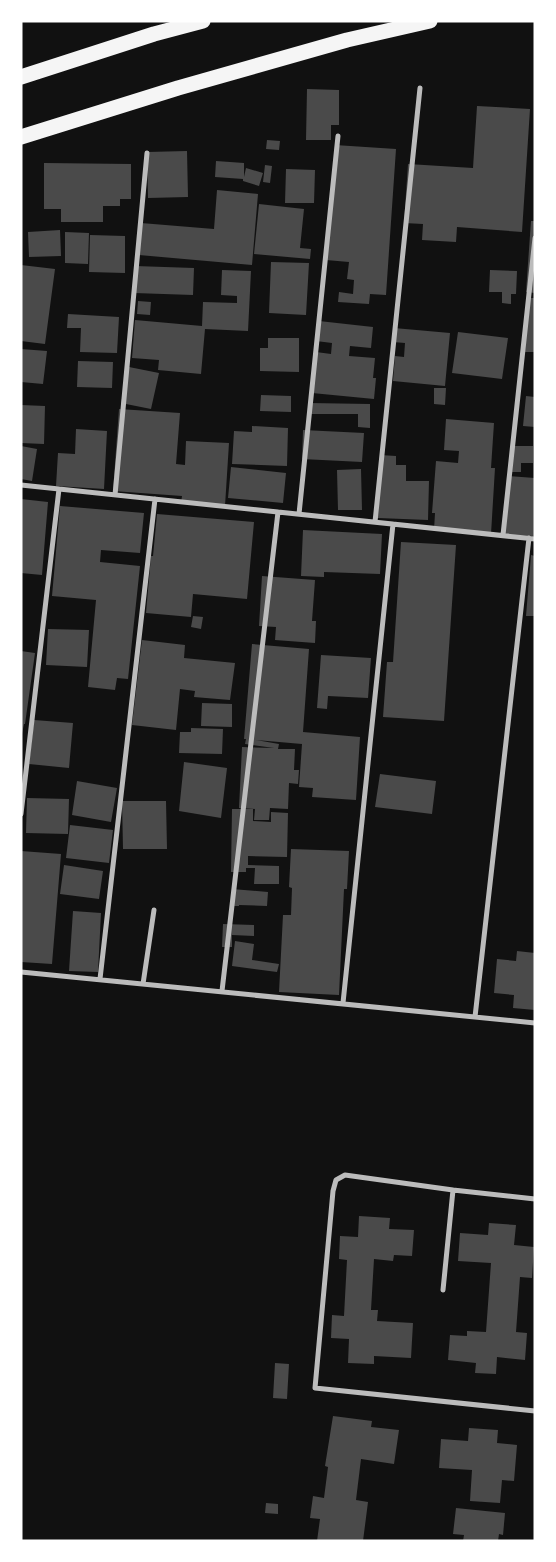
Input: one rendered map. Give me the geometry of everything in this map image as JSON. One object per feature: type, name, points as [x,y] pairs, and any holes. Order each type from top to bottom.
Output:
[{"type":"highway","points":[[21,77],[154,34],[203,21]]},
{"type":"highway","points":[[21,137],[187,85],[347,40],[430,21]]},
{"type":"street","points":[[374,522],[420,88]]},
{"type":"street","points":[[299,514],[338,136]]},
{"type":"street","points":[[115,495],[147,153]]},
{"type":"street","points":[[503,536],[535,238]]},
{"type":"street","points":[[21,485],[532,539],[475,1017]]},
{"type":"street","points":[[21,814],[59,489]]},
{"type":"street","points":[[100,979],[155,499]]},
{"type":"street","points":[[222,991],[278,512]]},
{"type":"street","points":[[343,1004],[394,524]]},
{"type":"street","points":[[143,984],[154,910]]},
{"type":"street","points":[[21,972],[535,1023]]},
{"type":"street","points":[[535,1199],[345,1175],[336,1180],[333,1191],[315,1388],[535,1411]]},
{"type":"street","points":[[443,1290],[453,1190]]},
{"type":"building","points":[[307,89],[339,90],[339,125],[331,125],[331,140],[306,140]]},
{"type":"building","points":[[477,106],[530,109],[522,232],[457,227],[456,242],[422,240],[423,224],[404,223],[408,164],[473,168]]},
{"type":"building","points":[[267,140],[280,141],[279,150],[266,149]]},
{"type":"building","points":[[335,145],[396,149],[386,295],[370,294],[369,304],[338,302],[339,292],[353,294],[354,280],[347,279],[349,262],[326,260]]},
{"type":"building","points":[[187,151],[188,197],[148,198],[147,152]]},
{"type":"building","points":[[216,161],[244,163],[244,177],[246,168],[263,173],[259,186],[243,181],[243,179],[215,177]]},
{"type":"building","points":[[44,163],[131,164],[131,199],[120,199],[120,206],[103,206],[103,222],[61,222],[61,209],[44,209]]},
{"type":"building","points":[[265,165],[272,166],[270,183],[263,182]]},
{"type":"building","points":[[286,169],[315,170],[314,203],[285,203]]},
{"type":"building","points":[[217,190],[258,194],[252,265],[139,255],[141,223],[214,229]]},
{"type":"building","points":[[259,204],[304,209],[300,248],[311,249],[310,259],[254,254]]},
{"type":"building","points":[[531,221],[535,221],[535,293],[526,292]]},
{"type":"building","points":[[60,230],[61,256],[29,257],[28,232]]},
{"type":"building","points":[[65,232],[89,233],[88,264],[65,263]]},
{"type":"building","points":[[90,235],[125,236],[125,273],[89,272]]},
{"type":"building","points":[[271,262],[309,263],[306,315],[269,313]]},
{"type":"building","points":[[21,265],[55,269],[45,344],[21,341]]},
{"type":"building","points":[[135,266],[194,268],[193,295],[134,293]]},
{"type":"building","points":[[222,270],[251,271],[248,331],[205,329],[201,374],[158,370],[159,360],[132,358],[135,320],[202,326],[203,302],[237,303],[237,296],[221,295]]},
{"type":"building","points":[[490,270],[517,271],[516,294],[511,294],[511,304],[502,303],[502,292],[489,292]]},
{"type":"building","points":[[527,298],[535,298],[535,352],[525,352]]},
{"type":"building","points":[[138,301],[151,302],[150,315],[137,314]]},
{"type":"building","points":[[68,314],[119,317],[117,353],[80,352],[81,328],[67,328]]},
{"type":"building","points":[[319,321],[373,327],[371,348],[350,346],[349,356],[375,358],[373,378],[376,378],[374,399],[312,393],[316,352],[331,354],[332,343],[316,341]]},
{"type":"building","points":[[394,328],[450,333],[445,386],[393,381],[395,356],[404,357],[405,343],[393,342]]},
{"type":"building","points":[[458,332],[508,338],[502,379],[452,373]]},
{"type":"building","points":[[268,338],[299,338],[299,372],[260,371],[260,348],[268,348]]},
{"type":"building","points":[[21,349],[47,351],[43,384],[21,382]]},
{"type":"building","points":[[78,361],[113,362],[112,388],[77,387]]},
{"type":"building","points":[[129,367],[159,373],[151,409],[121,403]]},
{"type":"building","points":[[434,388],[446,388],[445,405],[434,404]]},
{"type":"building","points":[[261,395],[291,396],[291,412],[260,411]]},
{"type":"building","points":[[526,396],[535,397],[535,427],[523,426]]},
{"type":"building","points":[[309,403],[370,404],[370,428],[358,427],[358,414],[309,414]]},
{"type":"building","points":[[21,405],[45,406],[44,444],[21,443]]},
{"type":"building","points":[[119,409],[180,413],[176,464],[185,465],[186,441],[229,443],[225,506],[181,503],[182,496],[113,491]]},
{"type":"building","points":[[446,419],[494,423],[491,468],[495,468],[491,534],[434,530],[435,513],[432,513],[436,461],[458,463],[459,451],[444,450]]},
{"type":"building","points":[[252,426],[288,428],[287,466],[232,464],[234,431],[252,432]]},
{"type":"building","points":[[76,429],[107,431],[104,489],[56,486],[58,453],[75,454]]},
{"type":"building","points":[[303,430],[364,433],[362,462],[302,459]]},
{"type":"building","points":[[21,446],[37,449],[32,481],[21,479]]},
{"type":"building","points":[[513,446],[533,446],[533,463],[521,463],[521,472],[512,472]]},
{"type":"building","points":[[380,455],[396,456],[396,465],[406,465],[406,481],[429,481],[428,520],[378,518]]},
{"type":"building","points":[[231,467],[286,473],[283,503],[228,498]]},
{"type":"building","points":[[361,469],[362,510],[338,510],[337,470]]},
{"type":"building","points":[[507,476],[535,478],[535,536],[504,535]]},
{"type":"building","points":[[21,499],[48,502],[42,575],[21,573]]},
{"type":"building","points":[[60,506],[144,513],[140,553],[101,550],[100,562],[140,566],[128,679],[117,678],[115,690],[88,687],[96,600],[52,596]]},
{"type":"building","points":[[157,514],[254,522],[247,599],[193,594],[191,617],[146,613]]},
{"type":"building","points":[[303,530],[382,534],[380,574],[324,572],[324,577],[301,576]]},
{"type":"building","points":[[401,542],[456,545],[444,721],[383,717],[387,662],[393,662]]},
{"type":"building","points":[[531,555],[535,556],[535,616],[526,616]]},
{"type":"building","points":[[262,576],[315,580],[312,621],[316,621],[315,643],[275,640],[276,627],[259,626]]},
{"type":"building","points":[[193,616],[203,617],[201,629],[191,627]]},
{"type":"building","points":[[48,629],[89,630],[87,667],[46,665]]},
{"type":"building","points":[[142,640],[185,645],[184,658],[235,663],[230,700],[194,697],[195,691],[180,689],[176,730],[132,725]]},
{"type":"building","points":[[252,644],[309,649],[303,732],[360,737],[356,800],[312,797],[313,788],[299,787],[302,744],[256,740],[279,744],[278,749],[295,749],[294,770],[299,770],[298,784],[289,783],[288,809],[270,808],[269,820],[254,820],[255,809],[239,808],[242,747],[274,748],[245,744]]},
{"type":"building","points":[[21,651],[35,653],[22,734],[21,734]]},
{"type":"building","points":[[321,655],[371,658],[368,698],[328,696],[327,709],[317,708]]},
{"type":"building","points":[[202,703],[232,704],[232,727],[201,726]]},
{"type":"building","points":[[34,720],[73,723],[69,768],[29,764]]},
{"type":"building","points":[[191,728],[223,729],[222,754],[179,753],[180,732],[191,732]]},
{"type":"building","points":[[184,762],[227,768],[221,818],[179,811]]},
{"type":"building","points":[[380,774],[436,781],[432,814],[375,807]]},
{"type":"building","points":[[77,781],[117,788],[111,822],[72,815]]},
{"type":"building","points":[[27,798],[69,799],[68,834],[26,833]]},
{"type":"building","points":[[122,801],[166,801],[167,849],[123,849]]},
{"type":"building","points":[[232,809],[253,809],[253,821],[271,822],[271,812],[288,813],[287,857],[248,856],[248,865],[279,866],[279,884],[254,884],[255,868],[246,868],[246,872],[231,872]]},
{"type":"building","points":[[70,825],[113,830],[109,863],[66,858]]},
{"type":"building","points":[[291,849],[349,851],[347,889],[344,889],[339,995],[279,992],[283,915],[291,915],[292,888],[289,887]]},
{"type":"building","points":[[21,851],[61,854],[52,964],[21,962]]},
{"type":"building","points":[[64,865],[103,871],[99,899],[60,894]]},
{"type":"building","points":[[232,889],[268,892],[267,906],[231,906]]},
{"type":"building","points":[[73,911],[101,913],[98,972],[69,971]]},
{"type":"building","points":[[223,924],[254,925],[254,936],[232,935],[232,947],[222,947]]},
{"type":"building","points":[[235,941],[254,944],[252,960],[279,964],[277,972],[232,966]]},
{"type":"building","points":[[517,951],[535,953],[535,1010],[513,1008],[514,995],[494,993],[497,959],[516,961]]},
{"type":"building","points":[[359,1216],[390,1218],[389,1229],[414,1230],[412,1256],[394,1255],[393,1261],[374,1259],[371,1310],[378,1310],[377,1321],[413,1323],[411,1358],[374,1356],[374,1364],[348,1363],[349,1339],[331,1338],[332,1315],[344,1316],[347,1260],[339,1259],[340,1236],[358,1237]]},
{"type":"building","points":[[489,1223],[516,1225],[514,1245],[534,1247],[532,1278],[520,1277],[516,1332],[527,1333],[525,1360],[497,1357],[496,1374],[475,1373],[476,1363],[448,1360],[450,1335],[467,1336],[467,1331],[486,1332],[491,1263],[458,1261],[460,1233],[488,1235]]},
{"type":"building","points":[[275,1363],[289,1364],[287,1399],[273,1398]]},
{"type":"building","points":[[333,1416],[372,1421],[371,1427],[399,1430],[394,1464],[361,1459],[356,1500],[368,1502],[363,1541],[317,1541],[320,1519],[310,1518],[313,1496],[324,1498],[328,1467],[325,1466]]},
{"type":"building","points":[[469,1428],[498,1430],[497,1443],[517,1445],[514,1481],[502,1480],[500,1503],[470,1501],[472,1470],[439,1468],[441,1439],[468,1441]]},
{"type":"building","points":[[266,1503],[278,1504],[278,1514],[265,1513]]},
{"type":"building","points":[[456,1508],[505,1513],[503,1535],[499,1534],[498,1541],[463,1541],[464,1535],[453,1534]]}]
